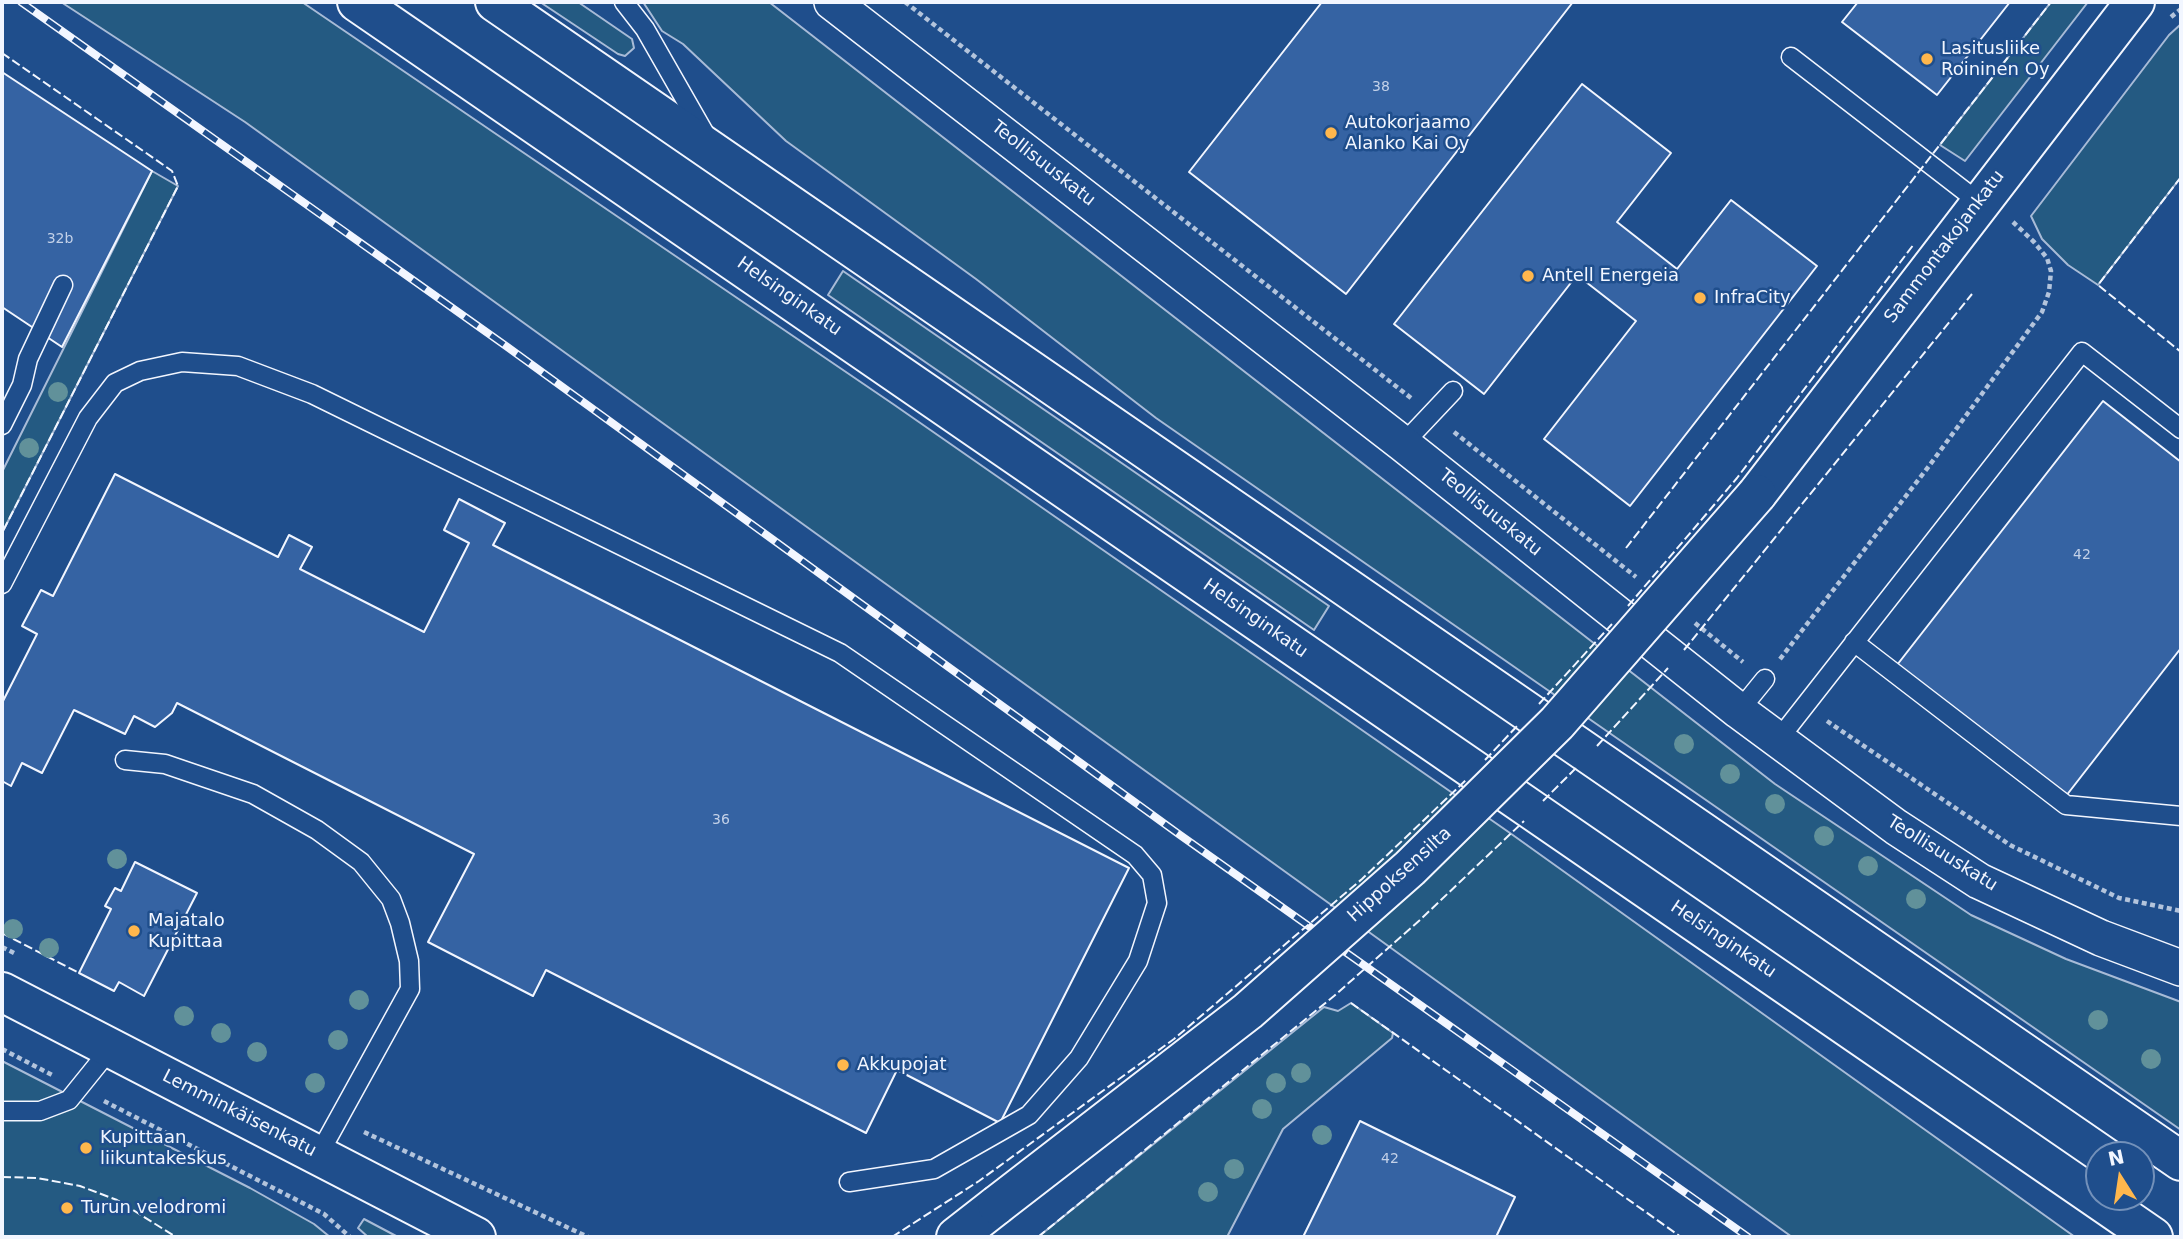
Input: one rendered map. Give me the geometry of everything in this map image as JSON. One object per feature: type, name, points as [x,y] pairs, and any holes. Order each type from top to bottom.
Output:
[{"type":"main road","name":"Helsinginkatu","points":[[357,2],[2153,1237]]},
{"type":"main road","points":[[495,2],[719,159],[2181,1161]]},
{"type":"main road","name":"Sammontakojankatu","points":[[1757,494],[2135,2]]},
{"type":"main road","name":"Hippoksensilta","points":[[956,1237],[1248,1011],[1410,868],[1557,723],[1757,494]]},
{"type":"main road","name":"Lemminkäisenkatu","points":[[2,992],[476,1237]]},
{"type":"street","name":"Teollisuuskatu","points":[[832,2],[1404,444],[1739,711],[1896,827],[1979,881],[2101,938],[2181,968]]},
{"type":"lane","points":[[624,2],[645,29],[719,159]]},
{"type":"lane","points":[[1791,57],[1980,203]]},
{"type":"lane","points":[[2,425],[22,385],[28,359],[63,285]]},
{"type":"lane","points":[[1778,740],[2082,352],[2181,429]]},
{"type":"lane","points":[[2,584],[88,418],[115,383],[140,371],[183,362],[238,366],[312,394],[840,653],[1135,855],[1152,875],[1157,903],[1138,961],[1079,1058],[1029,1115],[934,1169],[849,1182]]},
{"type":"lane","points":[[1404,444],[1453,391]]},
{"type":"lane","points":[[1854,642],[2066,806],[2181,816]]},
{"type":"lane","points":[[1739,711],[1765,679]]},
{"type":"lane","points":[[125,760],[165,764],[253,794],[317,830],[360,862],[391,899],[409,961],[410,989],[319,1154]]},
{"type":"lane","points":[[2,1111],[40,1111],[57,1107],[80,1089],[111,1048]]},
{"type":"path","points":[[905,2],[1646,585]]},
{"type":"path","points":[[1689,619],[1765,679],[1929,466],[2042,312],[2049,292],[2051,271],[2047,258],[2013,222]]},
{"type":"path","points":[[1805,706],[2010,845],[2119,898],[2181,911]]},
{"type":"path","points":[[2,947],[27,960]]},
{"type":"path","points":[[2,1049],[324,1214],[350,1237]]},
{"type":"path","points":[[338,1120],[588,1237]]},
{"type":"shaded area","points":[[61,2],[302,2],[893,404],[1510,833],[2075,1237],[1792,1237],[245,122]]},
{"type":"shaded area","points":[[540,2],[578,2],[632,39],[634,48],[625,56],[618,54]]},
{"type":"shaded area","points":[[643,2],[769,2],[1775,784],[1971,915],[2066,959],[2181,1002],[2181,1130],[1156,418],[976,279],[786,141],[683,44],[662,31]]},
{"type":"shaded area","points":[[2051,2],[2088,2],[1965,161],[1940,145]]},
{"type":"shaded area","points":[[2181,24],[2181,177],[2098,285],[2068,265],[2042,239],[2031,216],[2169,35]]},
{"type":"shaded area","points":[[152,171],[178,186],[2,533],[2,472]]},
{"type":"shaded area","points":[[843,271],[1329,606],[1314,630],[828,295]]},
{"type":"shaded area","points":[[1351,1003],[1393,1033],[1392,1038],[1283,1129],[1227,1237],[1038,1237],[1324,1007],[1338,1011]]},
{"type":"shaded area","name":"Kupittaan liikuntakeskus","points":[[2,1061],[250,1188],[314,1224],[330,1237],[2,1237]]},
{"type":"shaded area","points":[[364,1219],[398,1237],[368,1237],[358,1228]]},
{"type":"building","points":[[1322,2],[1573,2],[1346,294],[1189,172]]},
{"type":"building","name":"Lasitusliike Roininen Oy","points":[[1858,2],[2010,2],[1937,95],[1842,22]]},
{"type":"building","points":[[2,72],[152,171],[62,347],[2,307]]},
{"type":"building","name":"InfraCity","points":[[1582,84],[1671,153],[1617,222],[1677,269],[1731,200],[1817,266],[1630,506],[1544,439],[1636,321],[1577,275],[1484,394],[1394,324]]},
{"type":"building","points":[[2103,401],[2181,462],[2181,648],[2066,796],[1897,665]]},
{"type":"building","points":[[115,474],[278,557],[289,535],[312,547],[300,569],[424,632],[469,543],[444,530],[459,499],[505,523],[493,545],[1129,868],[1000,1123],[897,1070],[866,1133],[546,970],[533,996],[428,942],[474,854],[177,703],[172,713],[155,727],[134,716],[125,734],[74,710],[42,773],[22,763],[11,786],[2,781],[2,703],[37,634],[22,626],[41,590],[53,596]]},
{"type":"building","points":[[135,862],[197,893],[144,996],[119,982],[114,991],[79,973],[111,909],[105,906],[115,888],[121,891]]},
{"type":"building","points":[[1360,1121],[1515,1197],[1496,1237],[1303,1237]]},
{"type":"railway","points":[[21,2],[506,346],[1180,835],[1748,1237]]},
{"type":"fence","points":[[1626,548],[2051,2]]},
{"type":"fence","points":[[2,53],[172,171],[178,186],[2,533]]},
{"type":"fence","points":[[2181,177],[2098,285],[2181,352]]},
{"type":"fence","points":[[1628,606],[1737,478],[1914,244]]},
{"type":"fence","points":[[1684,650],[1972,294]]},
{"type":"fence","points":[[1539,704],[1612,624]]},
{"type":"fence","points":[[1597,746],[1668,668]]},
{"type":"fence","points":[[1485,760],[1519,724]]},
{"type":"fence","points":[[1543,801],[1578,766]]},
{"type":"fence","points":[[892,1237],[979,1181],[1174,1039],[1362,879],[1466,780]]},
{"type":"fence","points":[[1038,1237],[1334,996],[1421,919],[1524,821]]},
{"type":"fence","points":[[2,933],[79,973]]},
{"type":"fence","points":[[1351,1003],[1681,1237]]},
{"type":"fence","points":[[2,1177],[37,1178],[80,1186],[117,1200],[176,1237]]},
{"type":"place","name":"Lasitusliike Roininen Oy","points":[[1927,59]]},
{"type":"place","name":"Autokorjaamo Alanko Kai Oy","points":[[1331,133]]},
{"type":"place","name":"Antell Energeia","points":[[1528,276]]},
{"type":"place","name":"InfraCity","points":[[1700,298]]},
{"type":"place","name":"Majatalo Kupittaa","points":[[134,931]]},
{"type":"place","name":"Akkupojat","points":[[843,1065]]},
{"type":"place","name":"Kupittaan liikuntakeskus","points":[[86,1148]]},
{"type":"place","name":"Turun velodromi","points":[[67,1208]]}]
